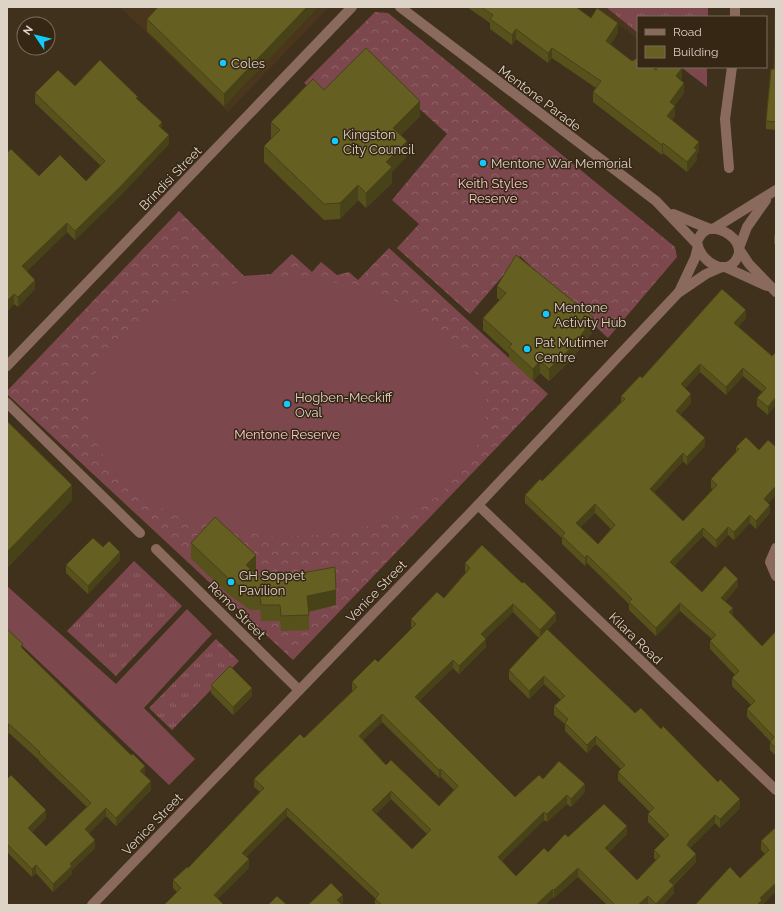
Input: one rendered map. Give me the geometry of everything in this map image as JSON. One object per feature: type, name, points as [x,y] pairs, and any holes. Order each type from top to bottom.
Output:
[{"type":"street","name":"Brindisi Street","points":[[7,366],[352,7]]},
{"type":"street","name":"Mentone Parade","points":[[400,7],[665,209],[685,220],[711,229]]},
{"type":"street","points":[[729,168],[725,119],[732,68]]},
{"type":"street","points":[[772,193],[700,234],[698,245],[701,254],[712,265],[723,267],[773,289]]},
{"type":"street","points":[[723,267],[735,262],[747,227],[772,193]]},
{"type":"street","name":"Mentone Parade","points":[[665,209],[698,245]]},
{"type":"street","points":[[711,229],[719,229],[728,234],[739,248],[747,262],[773,289]]},
{"type":"street","name":"Venice Street","points":[[678,293],[695,258],[698,245]]},
{"type":"street","name":"Venice Street","points":[[92,905],[478,505],[678,293],[706,274],[723,267]]},
{"type":"street","points":[[7,403],[140,533]]},
{"type":"street","name":"Kilara Road","points":[[478,505],[776,790]]},
{"type":"street","name":"Remo Street","points":[[156,548],[299,690]]},
{"type":"street","points":[[776,548],[770,562],[776,576]]},
{"type":"shaded area","name":"Coles","points":[[120,7],[329,7],[228,112]]},
{"type":"shaded area","points":[[595,7],[706,7],[637,16],[637,38]]},
{"type":"green space","points":[[606,7],[708,7],[708,16],[637,16],[637,32]]},
{"type":"green space","name":"Keith Styles Reserve","points":[[375,12],[388,13],[675,247],[677,257],[608,338],[520,256],[470,314],[397,248],[419,224],[392,200],[447,134],[365,59],[326,102],[304,83]]},
{"type":"green space","points":[[682,68],[707,68],[707,87]]},
{"type":"green space","name":"Hogben-Meckiff Oval","points":[[179,211],[244,276],[271,274],[292,254],[312,272],[321,262],[337,275],[349,272],[358,280],[389,248],[548,394],[293,660],[7,394],[7,391]]},
{"type":"green space","name":"Hogben-Meckiff Oval","points":[[282,278],[352,284],[391,299],[421,315],[450,339],[470,363],[486,398],[485,428],[469,464],[437,497],[378,524],[330,534],[279,537],[233,531],[178,517],[140,496],[111,469],[94,439],[88,411],[91,385],[100,364],[123,335],[153,308],[203,290],[245,281]]},
{"type":"green space","points":[[134,561],[182,606],[116,676],[67,631]]},
{"type":"green space","points":[[7,586],[116,684],[187,609],[212,634],[144,708],[195,759],[169,785],[7,631]]},
{"type":"green space","points":[[216,639],[239,661],[172,730],[149,708]]},
{"type":"building","name":"Coles","points":[[158,7],[307,7],[224,94],[147,19]]},
{"type":"building","points":[[481,7],[576,7],[591,18],[597,8],[618,23],[606,41],[632,61],[637,58],[637,68],[653,68],[656,70],[657,68],[682,68],[676,76],[684,83],[670,102],[675,106],[667,116],[699,142],[694,148],[697,150],[687,162],[663,143],[662,145],[593,92],[601,81],[552,48],[548,53],[516,29],[512,35],[490,19],[493,15]]},
{"type":"building","points":[[775,7],[776,122],[766,121],[771,69],[774,69]]},
{"type":"building","name":"Kingston City Council","points":[[366,48],[420,101],[393,128],[407,141],[386,162],[392,167],[366,193],[358,185],[340,203],[324,204],[264,146],[280,130],[271,122],[313,79],[324,90]]},
{"type":"building","points":[[100,60],[138,97],[136,98],[162,122],[159,126],[169,135],[120,187],[75,231],[67,223],[22,266],[35,280],[18,297],[14,294],[7,301],[7,153],[11,149],[39,176],[60,155],[86,181],[105,161],[35,93],[58,70],[75,86]]},
{"type":"building","points":[[516,255],[594,318],[572,347],[549,369],[540,361],[533,369],[509,347],[512,344],[483,318],[506,293],[497,286]]},
{"type":"building","points":[[722,289],[746,310],[734,323],[772,356],[776,352],[776,397],[768,407],[757,398],[766,388],[743,368],[726,387],[700,364],[681,384],[691,394],[676,411],[705,438],[687,457],[683,453],[650,489],[683,521],[717,485],[711,479],[739,449],[736,447],[746,437],[759,450],[768,440],[776,447],[776,486],[764,499],[770,505],[756,521],[750,515],[734,532],[728,527],[716,540],[703,528],[670,562],[702,592],[725,566],[738,579],[721,598],[733,608],[729,612],[762,646],[776,631],[776,748],[770,742],[774,737],[747,709],[755,701],[732,678],[739,671],[710,641],[716,635],[680,603],[656,628],[629,602],[632,599],[587,555],[585,558],[562,536],[565,533],[525,495],[540,479],[542,481],[625,399],[621,396],[640,376],[642,378]],"holes":[[[595,504],[615,525],[598,544],[576,523]]]},
{"type":"building","points":[[7,421],[72,485],[8,551],[7,550]]},
{"type":"building","points":[[215,517],[256,555],[246,565],[263,580],[335,567],[336,590],[307,596],[309,615],[281,616],[280,605],[261,605],[260,594],[250,594],[228,578],[191,543]]},
{"type":"building","points":[[93,538],[103,547],[109,541],[120,552],[88,586],[66,565]]},
{"type":"building","points":[[482,545],[556,613],[540,630],[513,604],[481,634],[486,639],[459,666],[453,660],[415,697],[515,797],[539,775],[543,779],[559,761],[585,784],[571,799],[567,795],[547,814],[544,812],[498,857],[516,876],[544,848],[548,852],[565,834],[568,837],[604,804],[627,826],[605,848],[637,880],[660,856],[654,850],[669,835],[648,814],[654,808],[618,772],[625,765],[596,736],[587,745],[565,723],[568,719],[554,706],[565,696],[544,676],[529,691],[509,670],[547,629],[635,713],[641,708],[661,729],[663,726],[718,782],[720,779],[740,799],[720,819],[715,815],[690,840],[687,845],[696,854],[669,881],[674,885],[656,904],[648,896],[638,905],[615,905],[578,868],[536,905],[382,905],[375,899],[379,894],[287,808],[242,853],[249,859],[214,895],[224,905],[164,905],[181,888],[173,880],[187,867],[188,868],[264,788],[254,779],[300,734],[304,738],[357,687],[352,682],[375,659],[378,662],[416,624],[411,619],[437,592],[444,598],[470,568],[465,563]],"holes":[[[382,714],[439,770],[441,769],[458,786],[439,806],[391,760],[386,765],[359,736]],[[391,791],[431,830],[412,849],[372,810]]]},
{"type":"building","points":[[7,629],[23,644],[21,647],[131,755],[133,754],[145,766],[140,771],[151,781],[116,818],[106,808],[85,829],[95,840],[70,864],[72,866],[53,884],[36,865],[32,869],[7,845],[7,779],[11,775],[46,810],[28,828],[46,846],[91,803],[39,753],[40,752],[9,724],[7,727]]},
{"type":"building","points":[[230,666],[252,688],[233,707],[211,685]]},
{"type":"building","points":[[776,827],[776,883],[760,898],[762,900],[757,905],[695,905],[730,867],[740,878],[769,850],[761,841]]},
{"type":"building","points":[[331,883],[343,895],[337,900],[342,905],[308,905]]},
{"type":"building","points":[[277,896],[287,905],[268,905]]},
{"type":"place","name":"Coles","points":[[223,63]]},
{"type":"place","name":"Kingston City Council","points":[[335,141]]},
{"type":"place","name":"Mentone War Memorial","points":[[483,163]]},
{"type":"place","name":"Mentone Activity Hub","points":[[546,314]]},
{"type":"place","name":"Pat Mutimer Centre","points":[[527,349]]},
{"type":"place","name":"Hogben-Meckiff Oval","points":[[287,404]]},
{"type":"place","name":"GH Soppet Pavilion","points":[[231,582]]},
{"type":"park label","name":"Mentone Reserve","points":[[287,434]]}]
